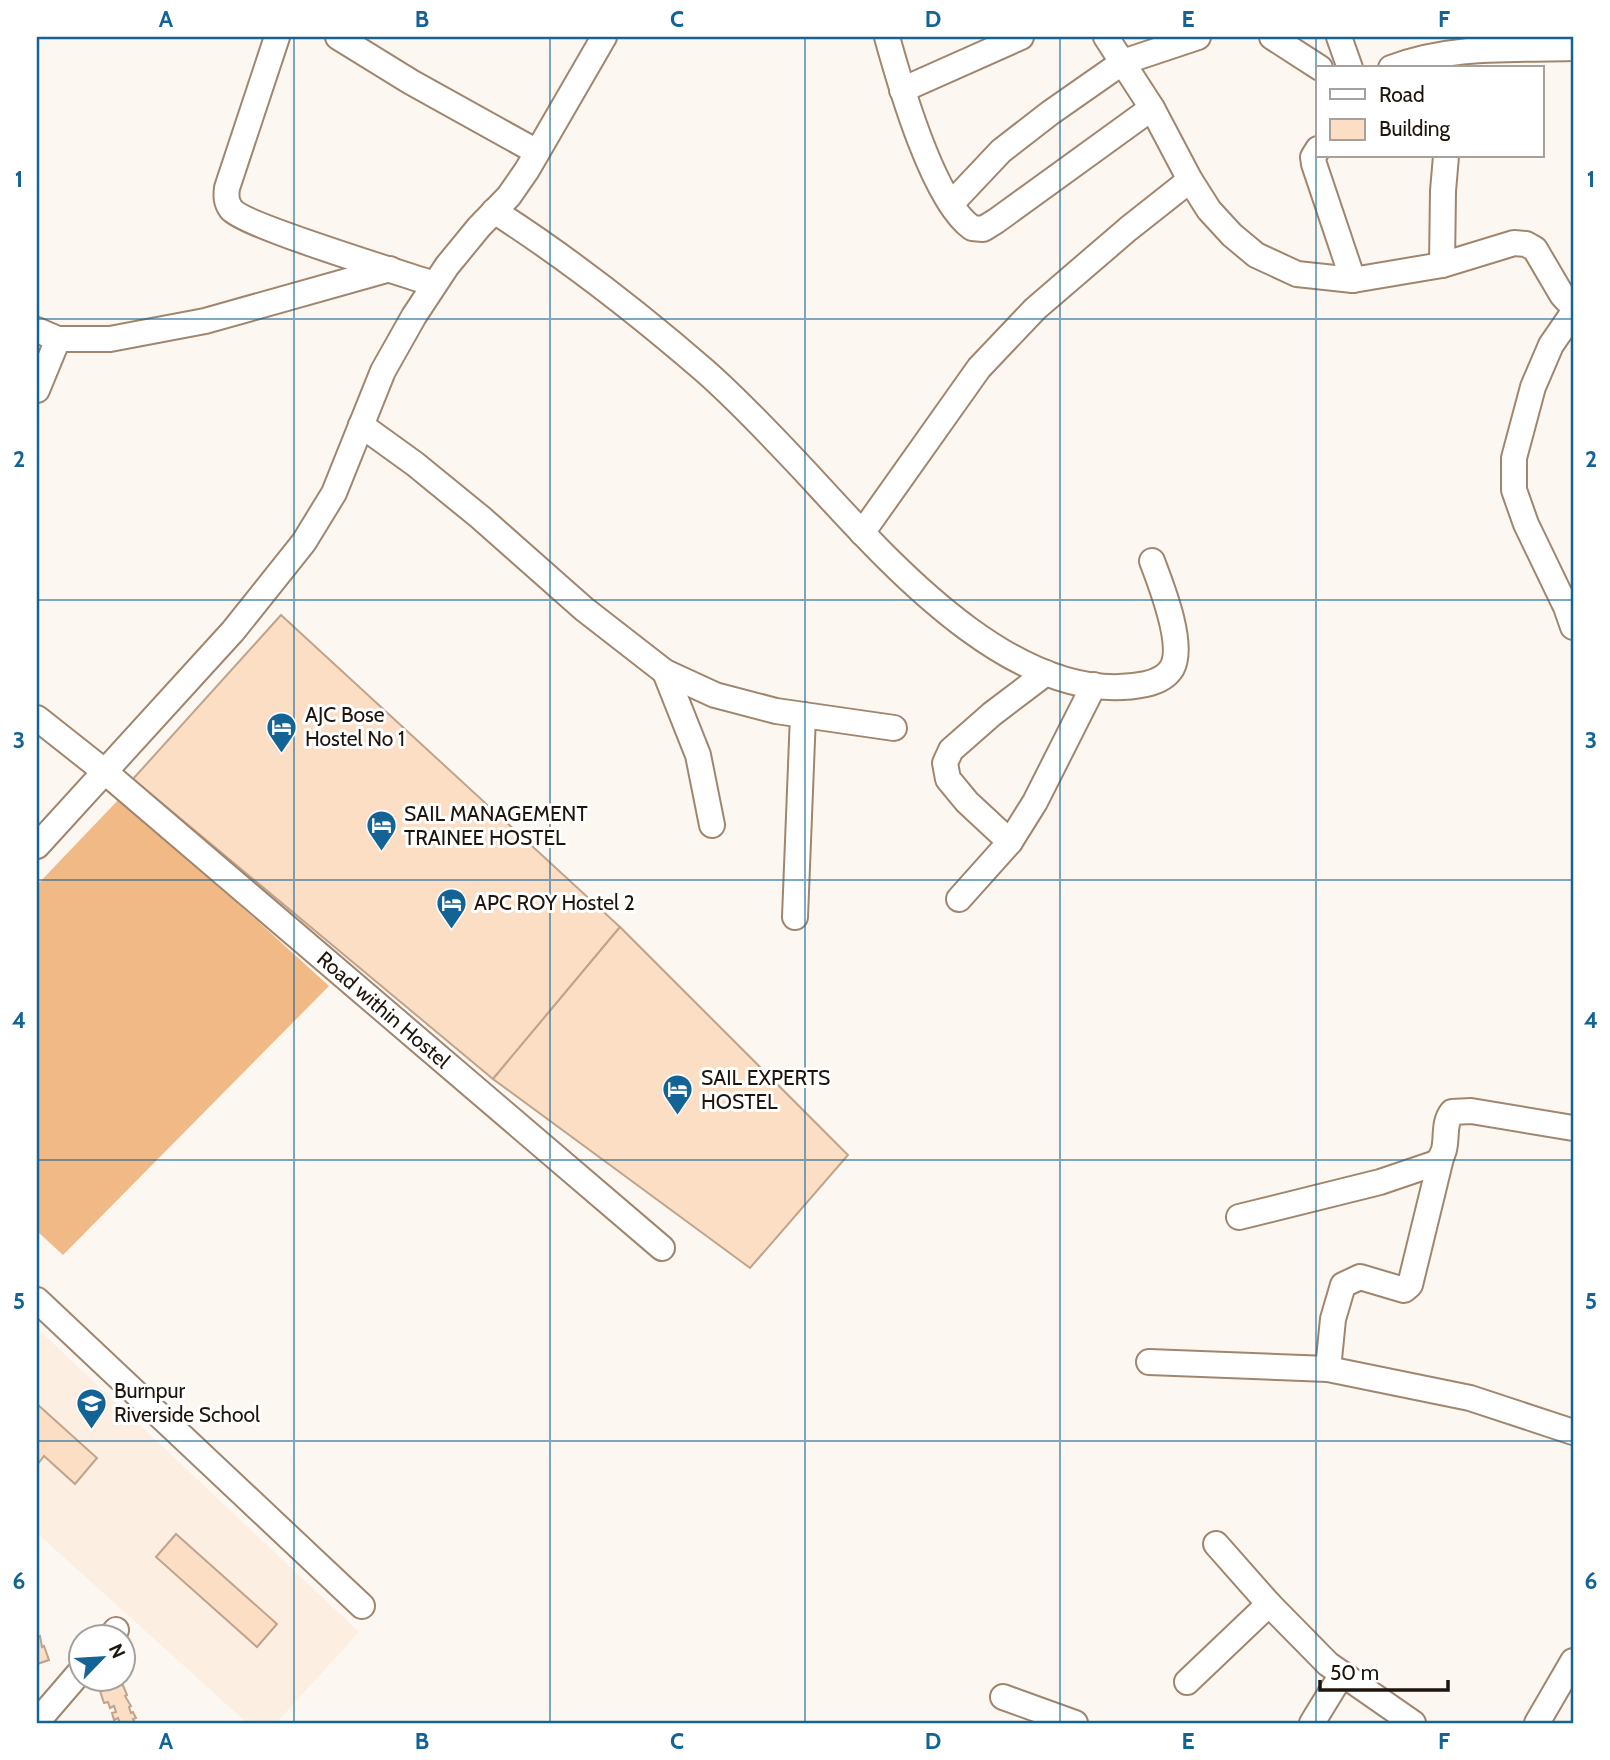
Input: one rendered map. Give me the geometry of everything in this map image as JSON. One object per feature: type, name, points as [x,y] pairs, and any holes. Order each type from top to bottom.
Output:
[{"type":"street","points":[[277,37],[227,188],[226,200],[232,211],[434,284]]},
{"type":"street","points":[[338,37],[411,82],[537,152]]},
{"type":"street","points":[[37,846],[233,631],[304,542],[334,493],[383,371],[434,284],[509,196],[604,37]]},
{"type":"street","points":[[887,37],[902,90],[924,150],[951,204],[968,226],[977,230],[983,229],[1152,108]]},
{"type":"street","points":[[902,90],[1021,37]]},
{"type":"street","points":[[1106,37],[1152,108],[1190,180],[1209,209],[1231,235],[1256,255],[1297,274],[1353,280],[1442,265],[1514,243],[1526,244],[1535,249],[1562,295],[1573,307]]},
{"type":"street","points":[[951,204],[1001,151],[1123,62],[1198,37]]},
{"type":"street","points":[[1272,37],[1317,66]]},
{"type":"street","points":[[1339,37],[1349,66]]},
{"type":"street","points":[[1396,66],[1411,60],[1460,60],[1573,48]]},
{"type":"street","points":[[1316,152],[1313,157],[1314,164],[1353,280]]},
{"type":"street","points":[[1442,265],[1446,158]]},
{"type":"street","points":[[862,533],[979,368],[1054,292],[1190,180]]},
{"type":"street","points":[[494,211],[555,250],[706,373],[788,453],[862,533],[965,628],[1026,666],[1080,684],[1127,688],[1157,682],[1172,668],[1175,644],[1169,607],[1152,561]]},
{"type":"street","points":[[37,390],[47,334],[110,339],[205,321],[390,269]]},
{"type":"street","points":[[1573,313],[1551,345],[1533,387],[1514,458],[1514,490],[1573,627]]},
{"type":"street","points":[[361,425],[415,464],[480,517],[584,609],[665,672],[715,695],[776,711],[894,728]]},
{"type":"street","points":[[665,672],[698,755],[712,825]]},
{"type":"street","points":[[1010,842],[967,802],[948,779],[945,762],[951,750],[961,741],[1046,673]]},
{"type":"street","points":[[959,899],[1010,842],[1035,802],[1094,685]]},
{"type":"street","points":[[795,917],[803,715]]},
{"type":"street","name":"Road within Hostel","points":[[37,718],[104,771],[662,1248]]},
{"type":"street","points":[[1328,1369],[1333,1319],[1343,1285],[1360,1277],[1404,1290],[1410,1284],[1445,1148],[1446,1123],[1452,1112],[1471,1111],[1573,1128]]},
{"type":"street","points":[[1239,1217],[1380,1182],[1436,1163],[1441,1158]]},
{"type":"street","points":[[37,1300],[362,1606]]},
{"type":"street","points":[[1149,1362],[1328,1369],[1470,1398],[1573,1432]]},
{"type":"street","points":[[1216,1544],[1269,1604],[1328,1664],[1413,1723]]},
{"type":"street","points":[[1187,1682],[1269,1604]]},
{"type":"street","points":[[1537,1723],[1573,1661]]},
{"type":"street","points":[[1312,1723],[1342,1674]]},
{"type":"street","points":[[37,1722],[66,1688]]},
{"type":"street","points":[[1003,1697],[1074,1723]]},
{"type":"shaded area","points":[[121,797],[329,986],[63,1255],[37,1231],[37,885]]},
{"type":"shaded area","name":"Burnpur Riverside School","points":[[37,1328],[359,1632],[276,1723],[247,1723],[37,1533]]},
{"type":"building","name":"SAIL MANAGEMENT TRAINEE HOSTEL","points":[[281,615],[620,927],[493,1079],[133,779]]},
{"type":"building","name":"SAIL EXPERTS HOSTEL","points":[[620,927],[848,1155],[750,1268],[493,1079]]},
{"type":"building","points":[[37,1404],[97,1458],[75,1484],[44,1456],[37,1465]]},
{"type":"building","points":[[176,1534],[277,1624],[257,1647],[156,1557]]},
{"type":"building","points":[[37,1633],[49,1660],[37,1664]]},
{"type":"building","points":[[101,1694],[127,1694],[131,1713],[133,1712],[136,1718],[133,1719],[135,1723],[120,1723],[118,1718],[114,1720],[114,1706],[110,1708],[108,1702],[104,1703]]},
{"type":"place","name":"AJC Bose Hostel No 1","points":[[282,754]]},
{"type":"place","name":"SAIL MANAGEMENT TRAINEE HOSTEL","points":[[381,853]]},
{"type":"place","name":"APC ROY Hostel 2","points":[[451,930]]},
{"type":"place","name":"SAIL EXPERTS HOSTEL","points":[[678,1117]]},
{"type":"place","name":"Burnpur Riverside School","points":[[91,1430]]}]
